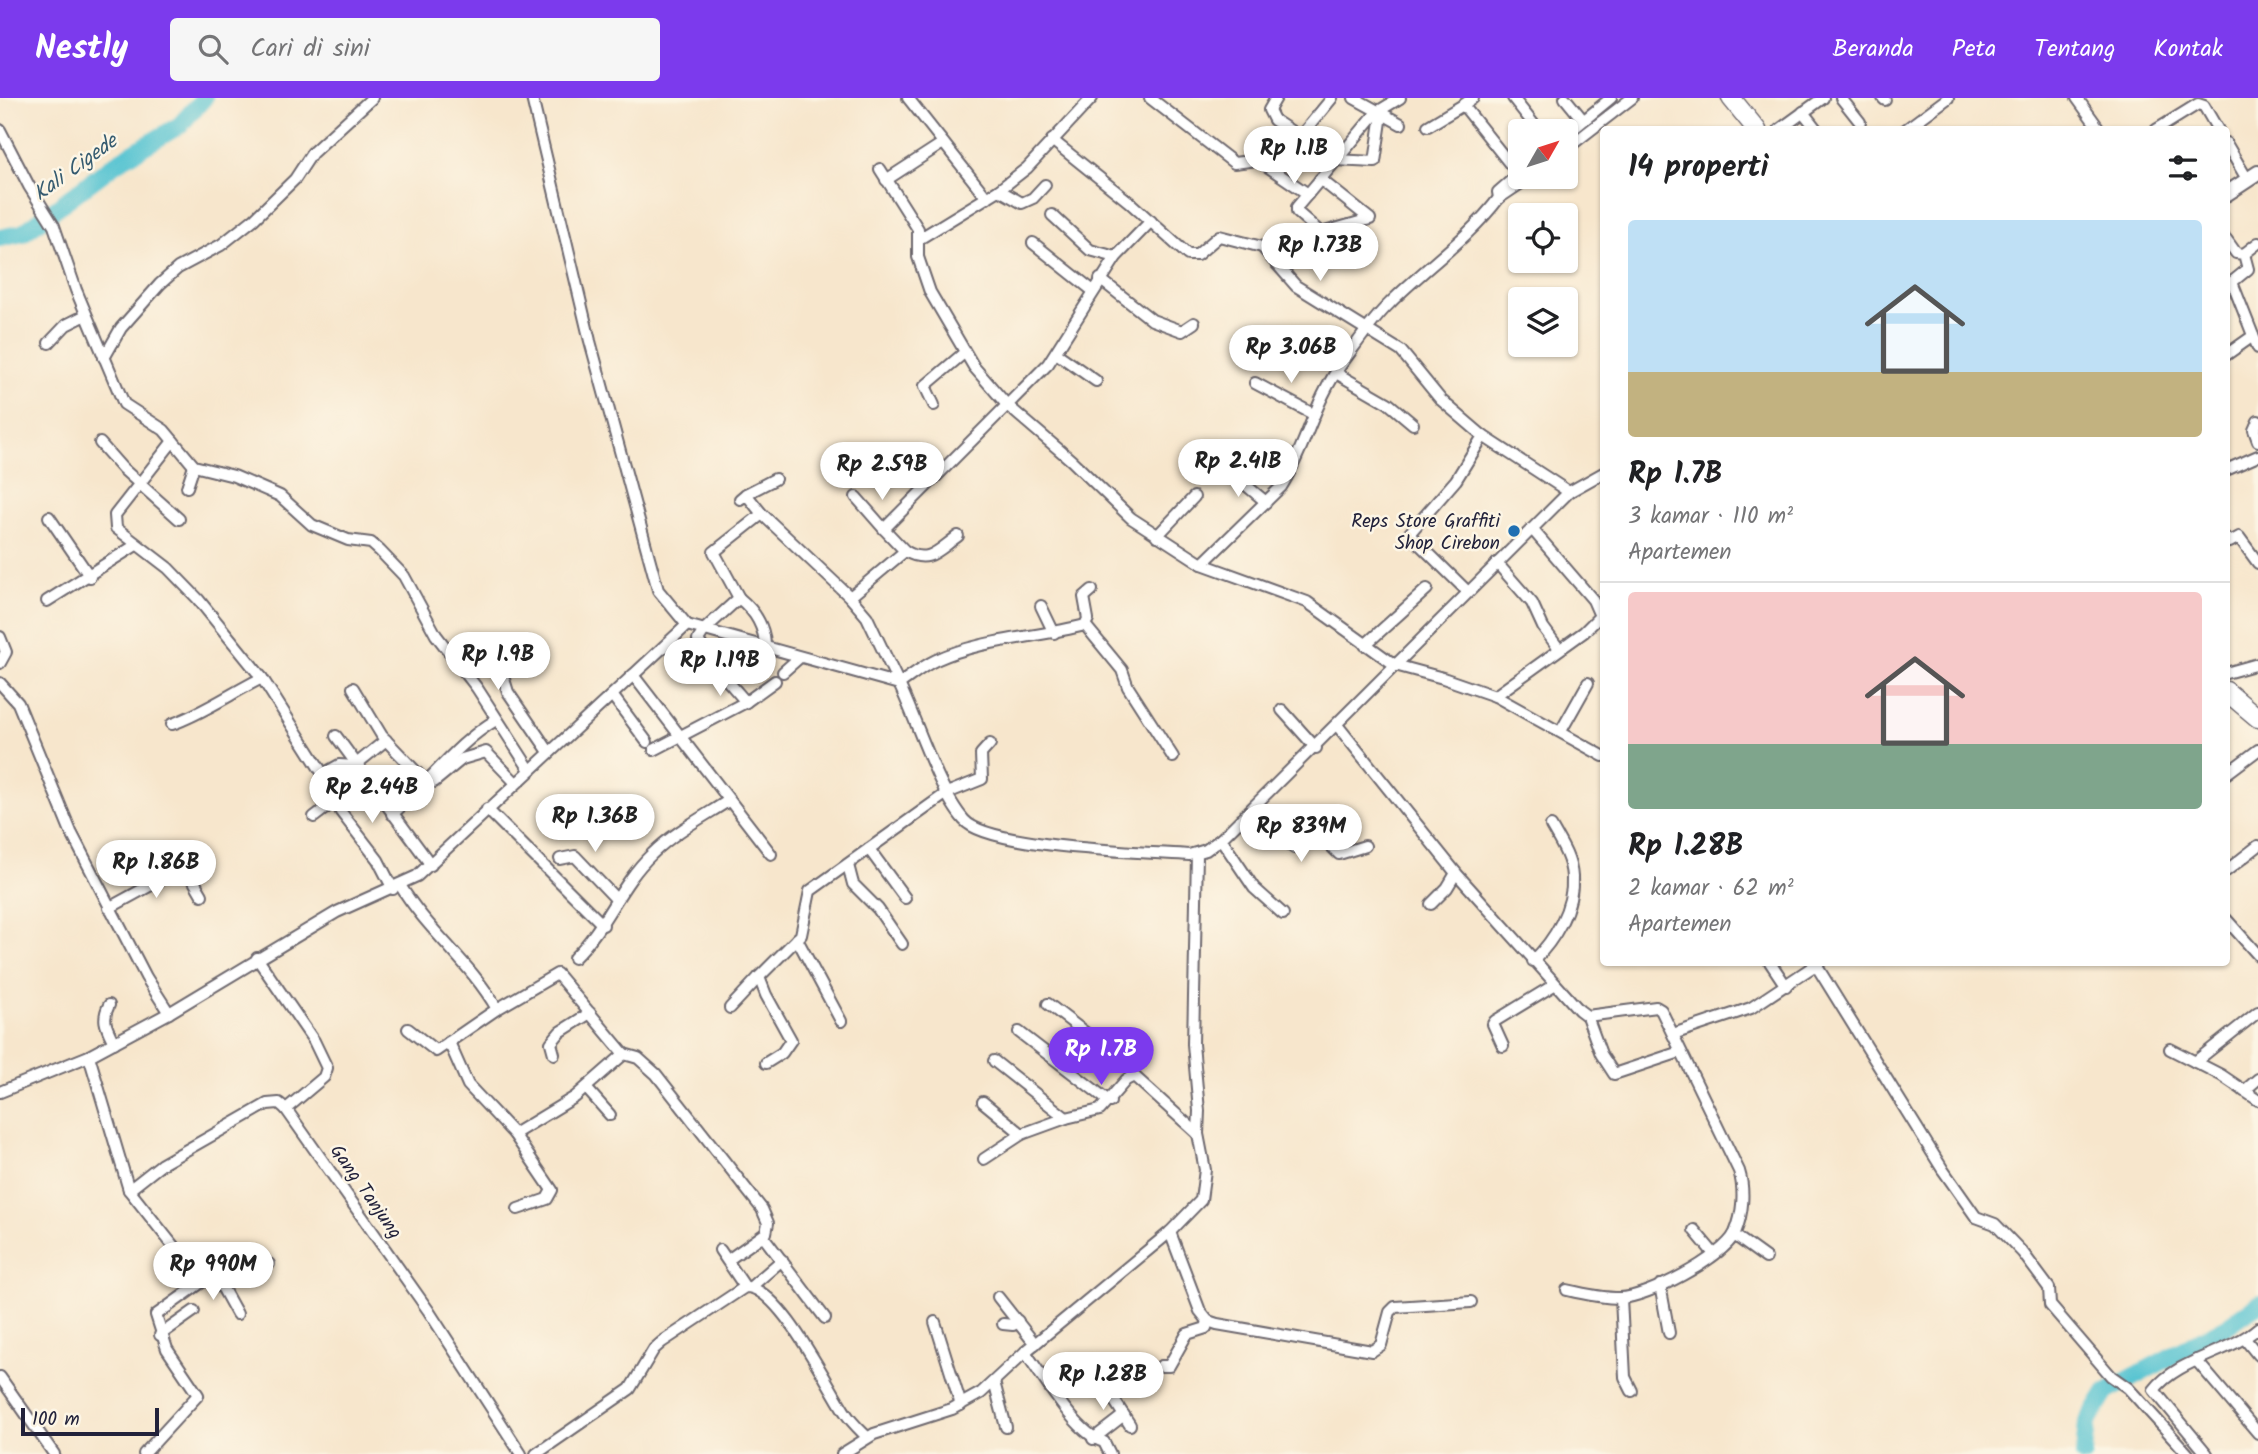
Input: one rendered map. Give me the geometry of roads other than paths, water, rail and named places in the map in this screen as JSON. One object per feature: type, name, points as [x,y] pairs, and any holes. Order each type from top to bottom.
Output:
[{"type":"main road","points":[[1731,98],[1754,126]]},
{"type":"main road","points":[[2230,694],[2258,718]]},
{"type":"street","points":[[104,358],[121,328],[172,273],[216,249],[254,219],[295,179],[312,153],[372,98]]},
{"type":"street","points":[[532,98],[590,341],[658,590],[687,625],[899,684],[934,661],[977,646],[1085,625],[1088,619],[1084,597],[1092,590]]},
{"type":"street","points":[[908,98],[987,198]]},
{"type":"street","points":[[919,240],[999,190],[1027,168],[1092,98]]},
{"type":"street","points":[[1150,98],[1234,163],[1258,160],[1308,194]]},
{"type":"street","points":[[1276,98],[1269,115],[1335,160],[1375,162],[1380,113]]},
{"type":"street","points":[[1300,137],[1332,98]]},
{"type":"street","points":[[1354,98],[1401,124]]},
{"type":"street","points":[[1321,233],[1296,209],[1335,160],[1380,113],[1400,98]]},
{"type":"street","points":[[1428,126],[1474,98]]},
{"type":"street","points":[[1513,98],[1530,119]]},
{"type":"street","points":[[1565,98],[1584,120]]},
{"type":"street","points":[[1578,125],[1611,98]]},
{"type":"street","points":[[1578,140],[1632,98]]},
{"type":"street","points":[[1784,126],[1823,98]]},
{"type":"street","points":[[1841,98],[1860,122]]},
{"type":"street","points":[[1910,126],[1948,98]]},
{"type":"street","points":[[2077,98],[2097,126]]},
{"type":"street","points":[[2162,126],[2198,104],[2204,106],[2216,126]]},
{"type":"street","points":[[1463,105],[1508,160]]},
{"type":"street","points":[[1803,112],[1814,126]]},
{"type":"street","points":[[0,130],[29,186],[54,226],[86,315],[124,404],[157,424],[194,466],[234,476],[288,501],[312,525],[348,540],[371,543],[404,576],[436,635],[477,688],[530,770]]},
{"type":"street","points":[[1052,140],[1192,257],[1219,236],[1258,245],[1296,286],[1401,351],[1441,400],[1483,436],[1569,492]]},
{"type":"street","points":[[887,180],[943,144]]},
{"type":"street","points":[[2230,149],[2254,177],[2230,192]]},
{"type":"street","points":[[880,169],[916,226],[918,257],[930,292],[964,353],[1007,405],[1072,460],[1131,518],[1202,564],[1307,602],[1395,666],[1443,678],[1495,696],[1600,754]]},
{"type":"street","points":[[1276,263],[1321,233],[1370,219],[1320,179]]},
{"type":"street","points":[[1499,198],[1498,192],[1508,183]]},
{"type":"street","points":[[999,190],[1022,203],[1032,198],[1045,185]]},
{"type":"street","points":[[1202,564],[1266,502],[1290,472],[1313,414],[1336,373],[1388,305],[1475,227],[1499,198],[1513,189]]},
{"type":"street","points":[[1052,215],[1090,250],[1116,257]]},
{"type":"street","points":[[884,529],[1056,353],[1092,290],[1116,257],[1152,221]]},
{"type":"street","points":[[1032,243],[1092,290]]},
{"type":"street","points":[[2230,245],[2235,253],[2244,254],[2258,243]]},
{"type":"street","points":[[2244,254],[2248,269],[2232,282],[2258,348]]},
{"type":"street","points":[[1100,279],[1161,325],[1182,331],[1194,323]]},
{"type":"street","points":[[49,343],[66,326],[86,315]]},
{"type":"street","points":[[2230,352],[2253,336]]},
{"type":"street","points":[[934,405],[925,386],[964,353]]},
{"type":"street","points":[[1056,353],[1096,381]]},
{"type":"street","points":[[1336,373],[1388,403],[1413,424]]},
{"type":"street","points":[[1255,383],[1313,414]]},
{"type":"street","points":[[2258,421],[2254,430],[2258,441]]},
{"type":"street","points":[[1468,592],[1409,534],[1456,480],[1483,436]]},
{"type":"street","points":[[173,441],[139,481],[114,519],[121,535],[167,568],[198,599],[262,678],[323,774],[335,801],[396,887],[470,968],[497,1009]]},
{"type":"street","points":[[100,443],[122,468],[179,519]]},
{"type":"street","points":[[2230,468],[2258,456]]},
{"type":"street","points":[[187,487],[194,466]]},
{"type":"street","points":[[1229,471],[1266,502]]},
{"type":"street","points":[[775,479],[743,497],[850,597],[872,624],[947,793],[962,818],[984,834],[1035,842],[1197,854],[1221,839],[1250,811],[1569,492],[1600,475]]},
{"type":"street","points":[[856,496],[905,551],[917,558],[926,557],[958,536]]},
{"type":"street","points":[[1157,537],[1194,497]]},
{"type":"street","points":[[762,514],[713,554],[739,598],[765,630],[765,647]]},
{"type":"street","points":[[49,517],[90,577]]},
{"type":"street","points":[[1532,529],[1600,612]]},
{"type":"street","points":[[2230,541],[2239,537],[2258,563]]},
{"type":"street","points":[[47,601],[90,577],[136,545]]},
{"type":"street","points":[[850,597],[905,551]]},
{"type":"street","points":[[1497,563],[1532,603],[1543,627],[1559,649]]},
{"type":"street","points":[[1365,645],[1427,589]]},
{"type":"street","points":[[739,598],[700,634],[700,646],[746,702]]},
{"type":"street","points":[[1041,606],[1054,633]]},
{"type":"street","points":[[1495,696],[1584,632],[1600,614]]},
{"type":"street","points":[[0,1092],[89,1056],[169,1013],[337,912],[396,887],[431,865],[514,782],[687,625]]},
{"type":"street","points":[[1085,625],[1122,670],[1128,687],[1173,757]]},
{"type":"street","points":[[0,638],[6,652],[0,663]]},
{"type":"street","points":[[492,641],[508,692],[549,751]]},
{"type":"street","points":[[612,695],[651,746],[681,738],[746,702],[800,657]]},
{"type":"street","points":[[2230,672],[2258,664]]},
{"type":"street","points":[[633,675],[771,854]]},
{"type":"street","points":[[173,724],[262,678]]},
{"type":"street","points":[[0,683],[19,703],[46,777],[109,908],[146,977],[169,1013]]},
{"type":"street","points":[[1561,731],[1588,683]]},
{"type":"street","points":[[353,688],[386,740],[426,782],[433,782],[472,755],[486,752],[514,782]]},
{"type":"street","points":[[1282,710],[1315,747]]},
{"type":"street","points":[[392,814],[466,740],[496,720]]},
{"type":"street","points":[[1337,725],[1504,929],[1554,985],[1587,1016],[1601,1054],[1614,1074],[1680,1052]]},
{"type":"street","points":[[336,736],[358,762],[392,814],[431,865]]},
{"type":"street","points":[[323,774],[339,765],[351,767],[386,740]]},
{"type":"street","points":[[730,1008],[797,939],[806,922],[810,891],[947,793],[982,779],[981,754],[990,744]]},
{"type":"street","points":[[2230,771],[2258,750]]},
{"type":"street","points":[[314,817],[335,801]]},
{"type":"street","points":[[574,958],[603,925],[617,899],[652,854],[728,801]]},
{"type":"street","points":[[487,809],[603,925]]},
{"type":"street","points":[[1250,811],[1294,848],[1320,835],[1339,854],[1365,846]]},
{"type":"street","points":[[1533,961],[1555,937],[1571,887],[1572,876],[1566,852],[1551,826]]},
{"type":"street","points":[[1221,839],[1254,888],[1283,914]]},
{"type":"street","points":[[2230,868],[2258,846]]},
{"type":"street","points":[[869,849],[905,898]]},
{"type":"street","points":[[842,1454],[867,1437],[961,1405],[994,1382],[1025,1352],[1196,1208],[1204,1193],[1205,1170],[1198,1129],[1193,1044],[1197,854]]},
{"type":"street","points":[[560,859],[575,856],[617,899]]},
{"type":"street","points":[[848,865],[853,884],[878,909],[902,944]]},
{"type":"street","points":[[109,908],[185,868],[202,895]]},
{"type":"street","points":[[1431,904],[1447,888],[1456,873]]},
{"type":"street","points":[[2230,924],[2258,955]]},
{"type":"street","points":[[797,939],[841,1021]]},
{"type":"street","points":[[130,1190],[162,1164],[267,1104],[279,1102],[286,1109],[324,1077],[327,1068],[314,1041],[257,958]]},
{"type":"street","points":[[1773,966],[1786,986]]},
{"type":"street","points":[[1674,1034],[1751,1008],[1815,966]]},
{"type":"street","points":[[1819,966],[1943,1170],[1976,1217],[1995,1224],[2024,1253],[2049,1288],[2050,1305],[2110,1376],[2128,1388],[2188,1454]]},
{"type":"street","points":[[408,1029],[432,1051],[557,974],[625,1054],[638,1058],[656,1074],[754,1195],[768,1223],[763,1236],[728,1260]]},
{"type":"street","points":[[759,977],[791,1040],[782,1053],[766,1063]]},
{"type":"street","points":[[1503,1046],[1493,1024],[1495,1021],[1554,985]]},
{"type":"street","points":[[1048,1004],[1126,1064],[1134,1076],[1198,1129]]},
{"type":"street","points":[[108,1005],[104,1015],[105,1024],[114,1042]]},
{"type":"street","points":[[1567,1290],[1621,1298],[1660,1285],[1714,1254],[1734,1235],[1744,1193],[1730,1149],[1680,1052],[1666,1017],[1656,1007],[1587,1016]]},
{"type":"street","points":[[2195,1062],[2258,1012]]},
{"type":"street","points":[[554,1054],[550,1049],[556,1035],[590,1013]]},
{"type":"street","points":[[1019,1032],[1110,1102]]},
{"type":"street","points":[[449,1042],[468,1085],[514,1134],[557,1191],[547,1199],[518,1209]]},
{"type":"street","points":[[2170,1049],[2258,1100]]},
{"type":"street","points":[[514,1134],[586,1088],[625,1054]]},
{"type":"street","points":[[89,1056],[130,1190],[202,1282]]},
{"type":"street","points":[[994,1060],[1066,1118]]},
{"type":"street","points":[[984,1159],[1022,1134],[1066,1118],[1100,1110],[1110,1102],[1126,1080],[1134,1076]]},
{"type":"street","points":[[2244,1091],[2258,1079]]},
{"type":"street","points":[[586,1088],[610,1115]]},
{"type":"street","points":[[983,1102],[1022,1134]]},
{"type":"street","name":"Gang Tanjung","points":[[286,1109],[428,1310],[521,1454]]},
{"type":"street","points":[[1694,1230],[1714,1254]]},
{"type":"street","points":[[1170,1232],[1200,1311],[1208,1321],[1372,1351],[1381,1345],[1390,1312],[1395,1307],[1471,1302]]},
{"type":"street","points":[[1734,1235],[1766,1258]]},
{"type":"street","points":[[763,1236],[825,1318]]},
{"type":"street","points":[[720,1251],[749,1286],[799,1333],[844,1412],[867,1437]]},
{"type":"street","points":[[536,1454],[630,1389],[654,1349],[662,1342],[749,1286],[782,1260]]},
{"type":"street","points":[[144,1454],[198,1395],[160,1335],[155,1320],[159,1311],[202,1282],[216,1276],[269,1264]]},
{"type":"street","points":[[216,1276],[237,1314]]},
{"type":"street","points":[[1660,1285],[1669,1333]]},
{"type":"street","points":[[998,1297],[1035,1344]]},
{"type":"street","points":[[1621,1298],[1625,1377],[1632,1391]]},
{"type":"street","points":[[160,1335],[194,1311]]},
{"type":"street","points":[[1003,1324],[1013,1325],[1018,1321]]},
{"type":"street","points":[[1161,1366],[1169,1366],[1184,1337],[1206,1328],[1208,1321]]},
{"type":"street","points":[[935,1322],[961,1405]]},
{"type":"street","points":[[2207,1454],[2154,1393],[2156,1387],[2196,1360],[2245,1339],[2258,1328]]},
{"type":"street","points":[[2245,1339],[2258,1355]]},
{"type":"street","points":[[1025,1352],[1093,1439],[1104,1442],[1110,1454]]},
{"type":"street","points":[[2196,1360],[2258,1433]]},
{"type":"street","points":[[0,1377],[54,1454]]},
{"type":"street","points":[[1093,1439],[1127,1420],[1102,1381]]},
{"type":"street","points":[[994,1382],[1006,1427]]},
{"type":"waterway","name":"Kali Cigede","points":[[0,238],[23,233],[116,163],[180,125],[204,98]]},
{"type":"waterway","points":[[2084,1454],[2087,1423],[2106,1392],[2227,1326],[2258,1304]]},
{"type":"place","name":"Reps Store Graffiti Shop Cirebon","points":[[1514,531]]}]
